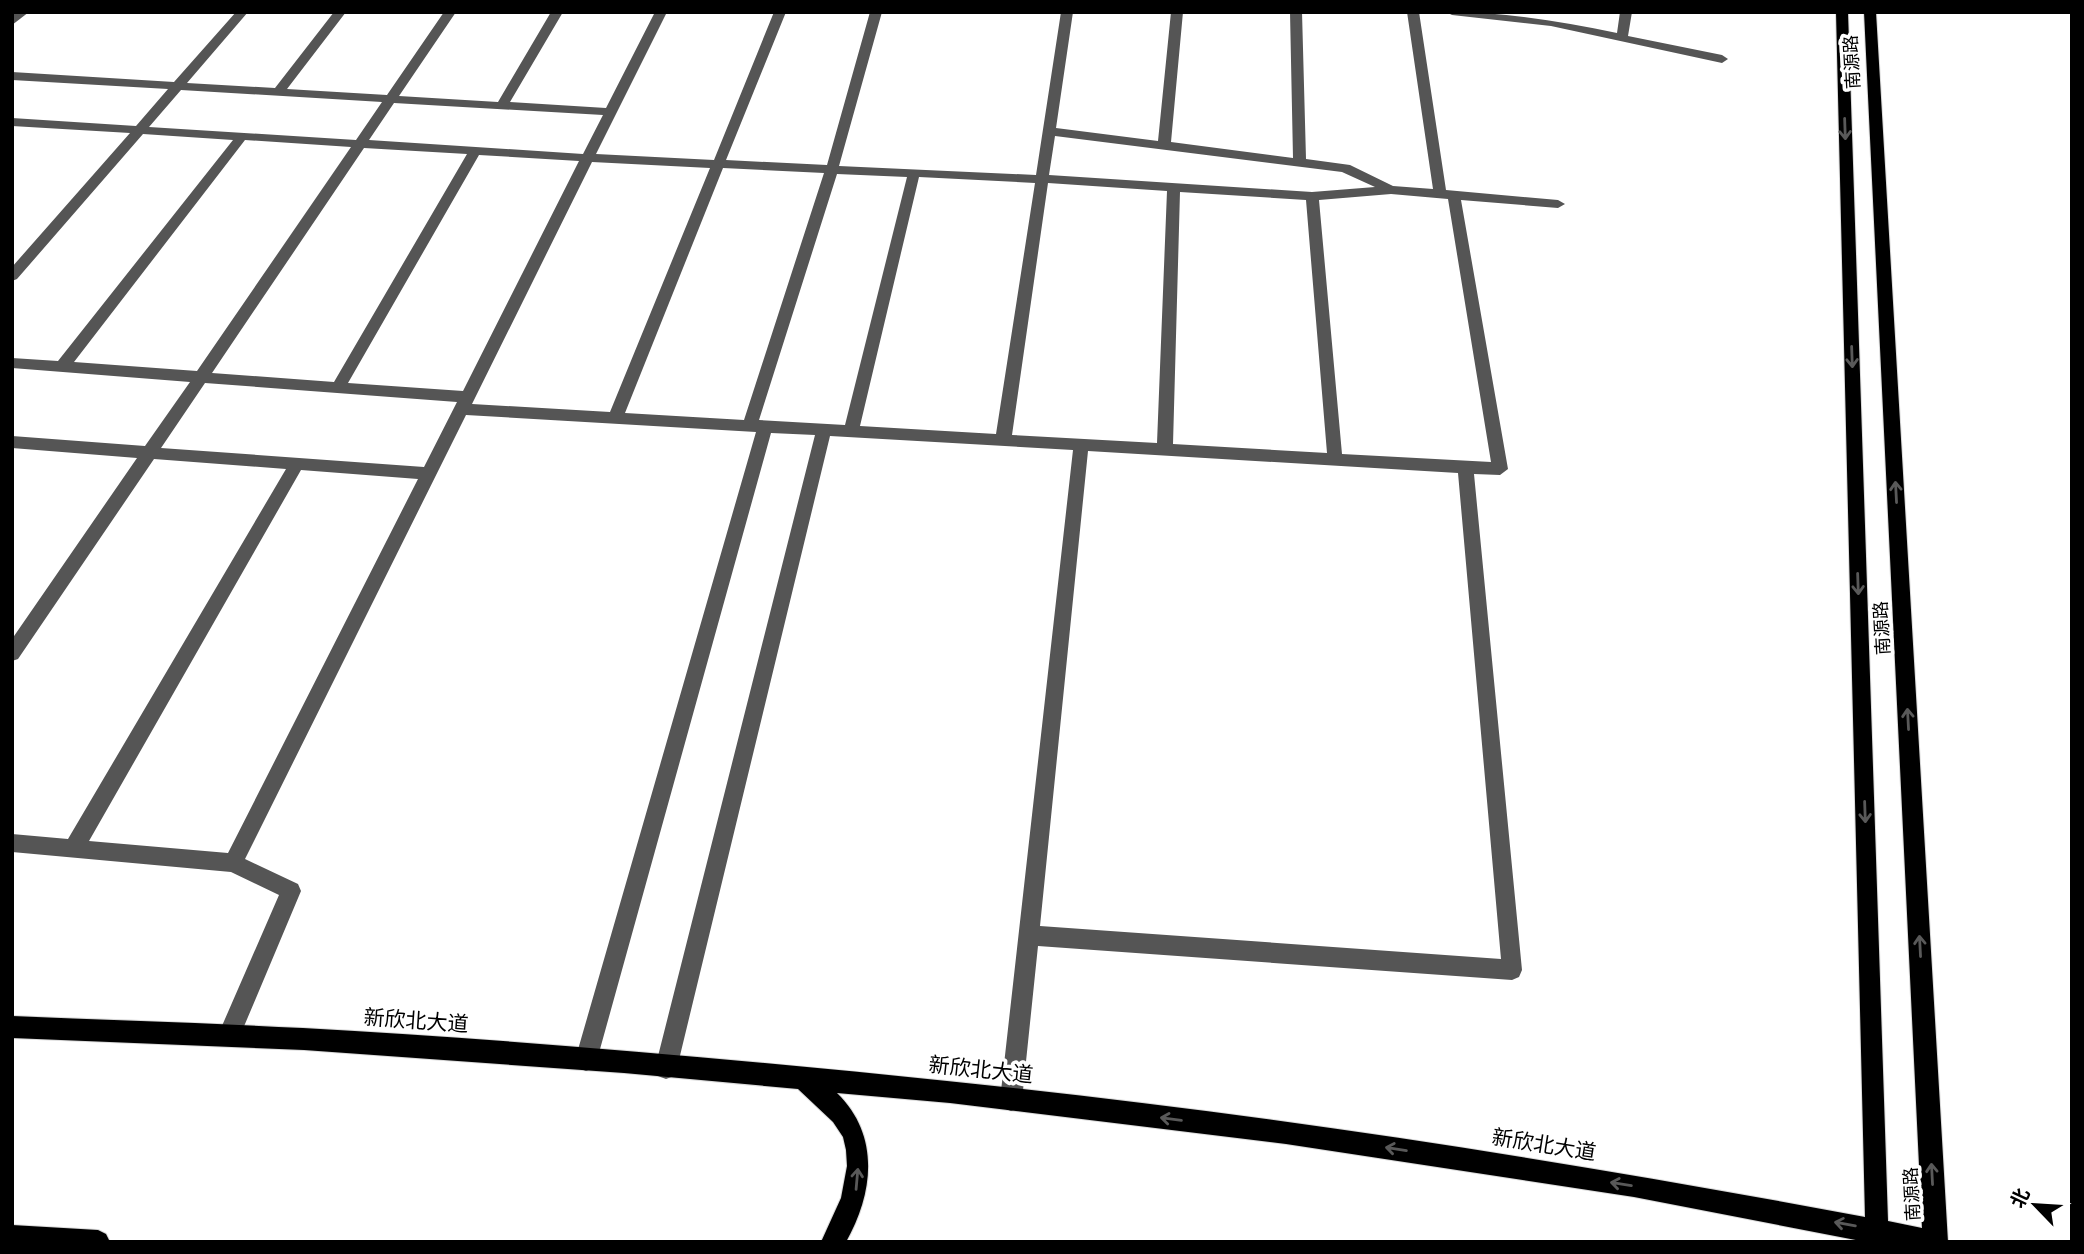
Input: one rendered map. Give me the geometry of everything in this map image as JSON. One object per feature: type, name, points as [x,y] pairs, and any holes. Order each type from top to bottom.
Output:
[{"type":"main road","name":"南源路","points":[[1842,12],[1876,1236]]},
{"type":"main road","name":"南源路","points":[[1870,12],[1936,1242]]},
{"type":"main road","name":"新欣北大道","points":[[12,1027],[229,1035],[586,1060],[1011,1100],[1300,1135],[1633,1185],[1876,1236],[1936,1242]]},
{"type":"main road","points":[[803,1079],[828,1098],[848,1122],[858,1153],[858,1183],[848,1218],[833,1242]]},
{"type":"main road","points":[[12,1237],[98,1242]]},
{"type":"street","points":[[12,22],[23,12]]},
{"type":"street","points":[[12,276],[242,12]]},
{"type":"street","points":[[278,92],[340,12]]},
{"type":"street","points":[[12,654],[450,12]]},
{"type":"street","points":[[502,105],[557,12]]},
{"type":"street","points":[[233,863],[661,12]]},
{"type":"street","points":[[615,418],[780,12]]},
{"type":"street","points":[[586,1060],[758,426],[876,12]]},
{"type":"street","points":[[1003,440],[1068,12]]},
{"type":"street","points":[[1164,145],[1177,12]]},
{"type":"street","points":[[1296,12],[1300,162]]},
{"type":"street","points":[[12,363],[338,387],[615,418],[1500,469],[1413,12]]},
{"type":"street","points":[[1452,12],[1551,23],[1722,59]]},
{"type":"street","points":[[1540,12],[1551,23]]},
{"type":"street","points":[[1622,38],[1626,12]]},
{"type":"street","points":[[12,76],[611,112]]},
{"type":"street","points":[[12,135],[18,122],[588,158],[1042,179],[1312,196],[1391,190],[1558,204]]},
{"type":"street","points":[[1049,131],[1345,168],[1391,190]]},
{"type":"street","points":[[62,367],[242,136]]},
{"type":"street","points":[[338,387],[475,151]]},
{"type":"street","points":[[851,431],[914,173]]},
{"type":"street","points":[[1165,449],[1174,187]]},
{"type":"street","points":[[1312,196],[1335,459]]},
{"type":"street","points":[[666,1068],[824,430]]},
{"type":"street","points":[[12,442],[429,474]]},
{"type":"street","points":[[1011,1100],[1081,445]]},
{"type":"street","points":[[73,849],[297,464]]},
{"type":"street","points":[[1028,935],[1511,970],[1465,467]]},
{"type":"street","points":[[12,843],[233,863],[291,891],[229,1035]]}]
